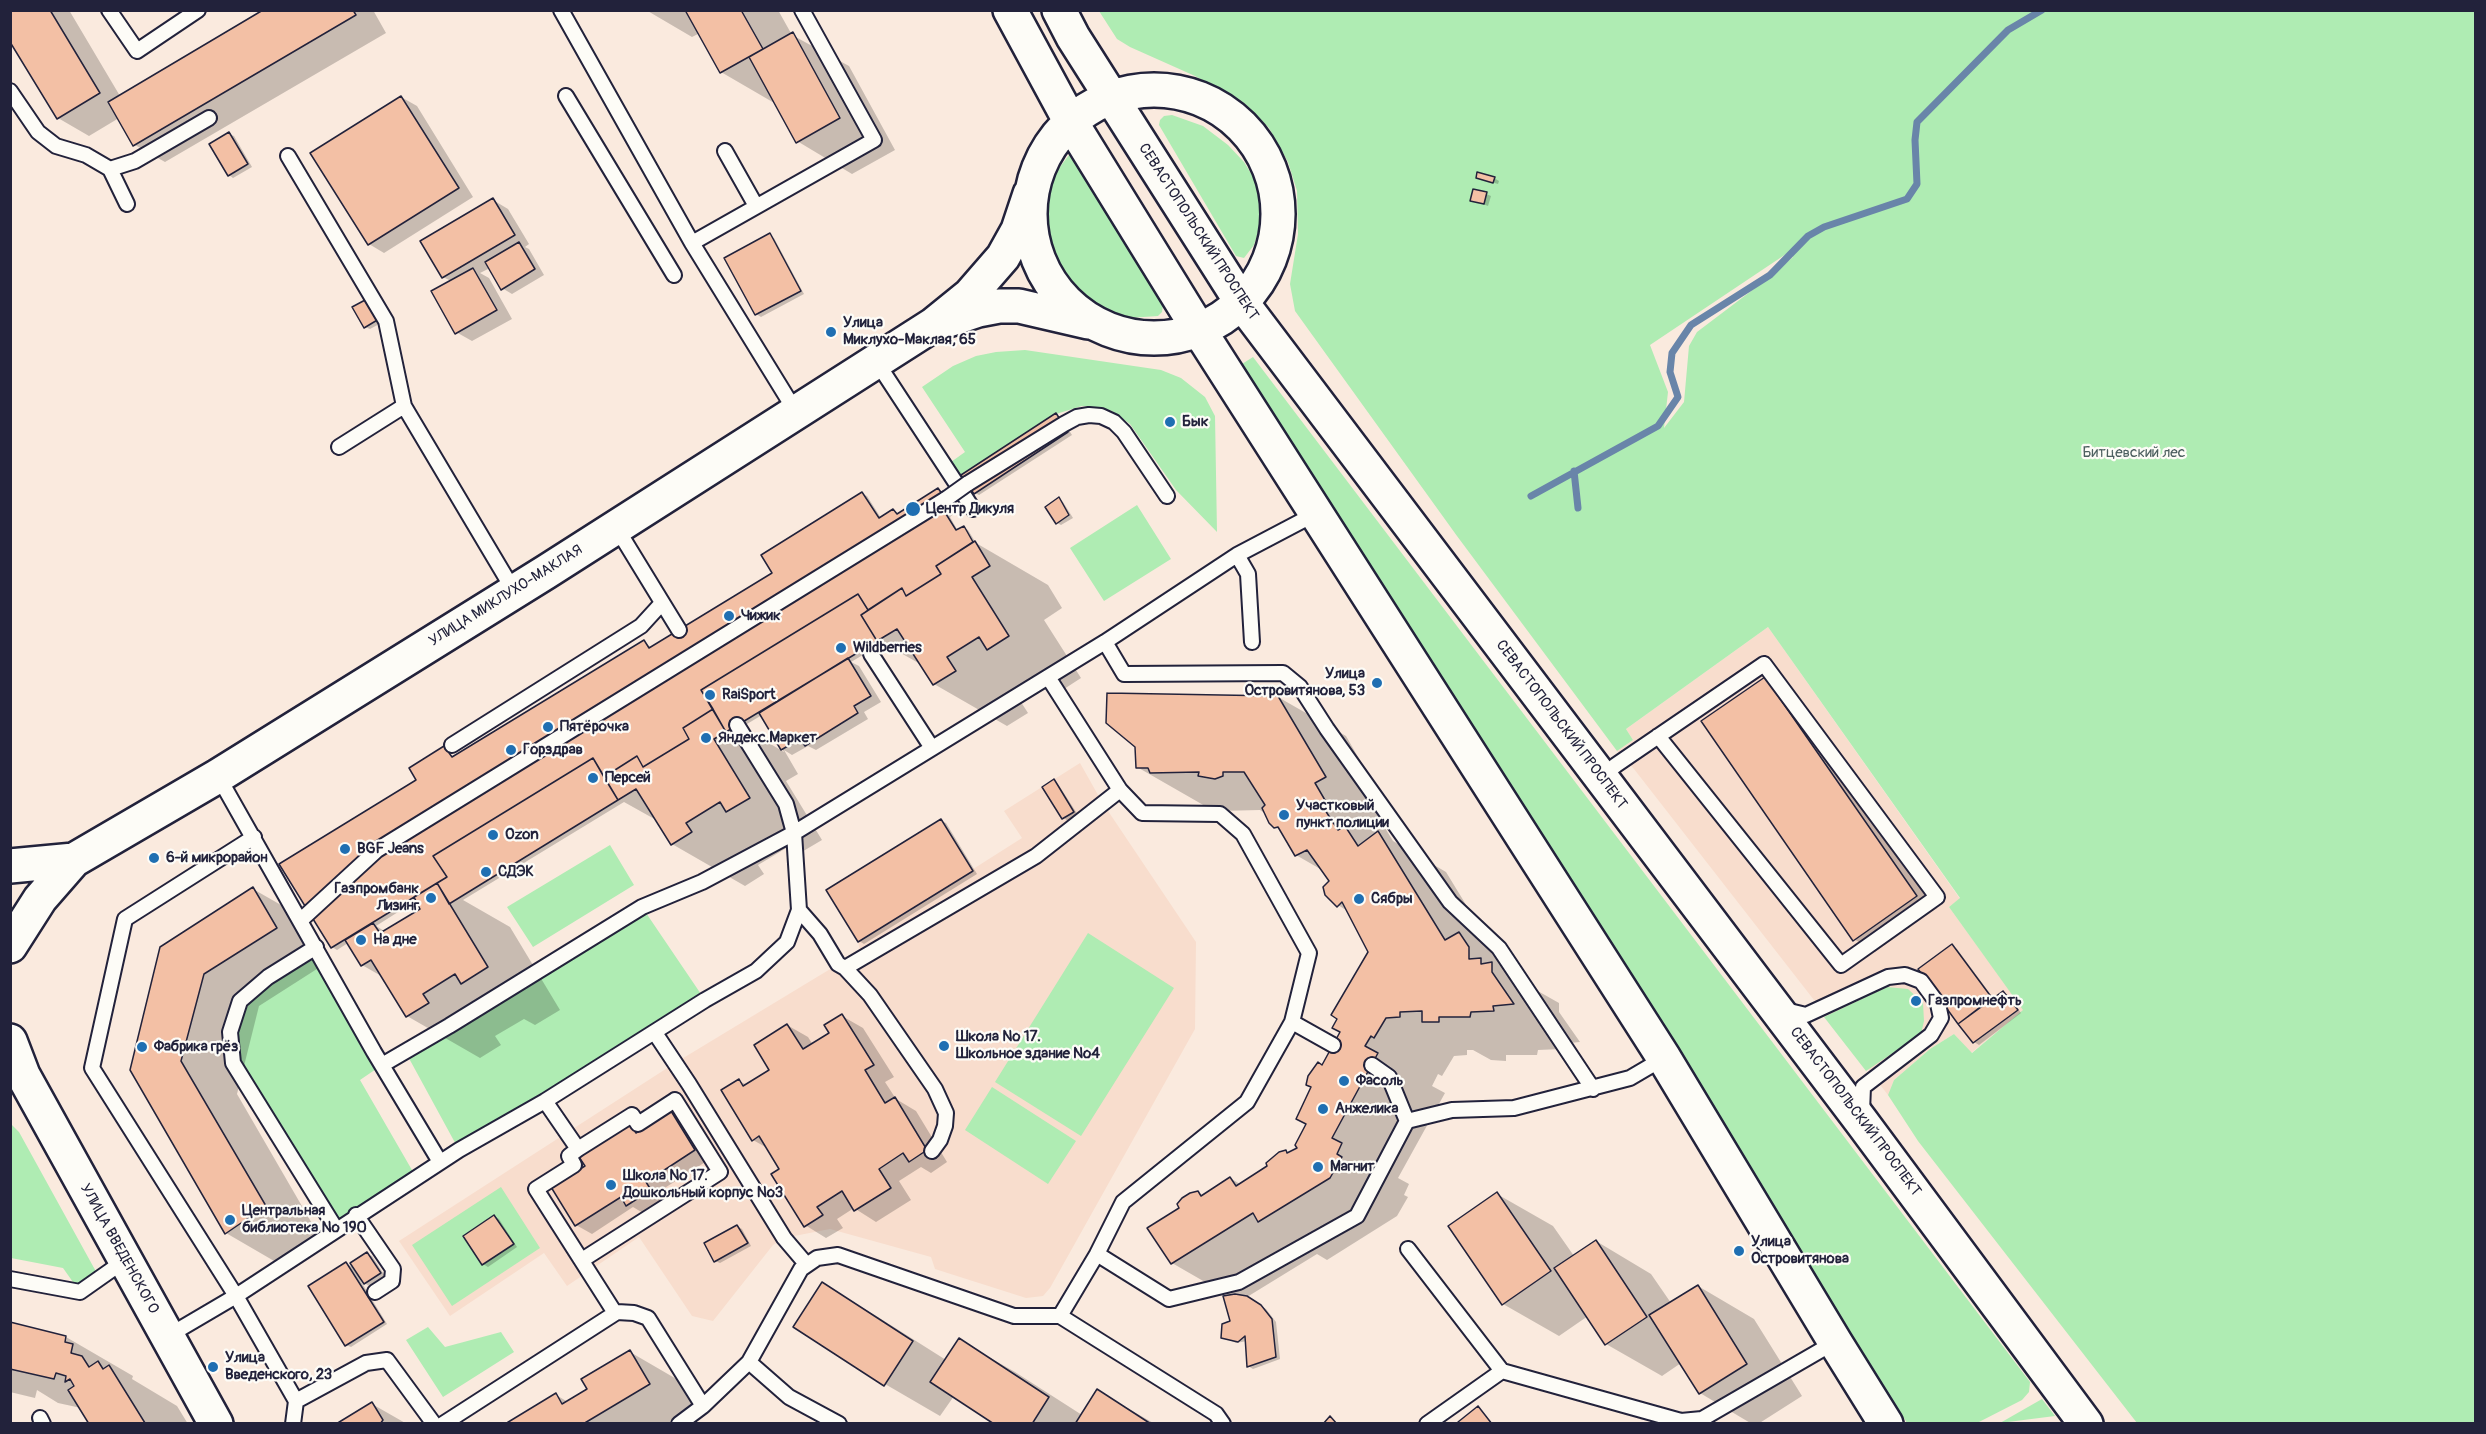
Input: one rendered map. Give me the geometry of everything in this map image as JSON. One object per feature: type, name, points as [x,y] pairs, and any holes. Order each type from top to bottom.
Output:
[{"type":"main road","points":[[1010,10],[1069,119],[1199,330],[1664,1058],[1886,1424]]},
{"type":"main road","name":"СЕВАСТОПОЛЬСКИЙ ПРОСПЕКТ","points":[[1059,10],[1109,94],[1242,303],[1861,1120],[2086,1424]]},
{"type":"main road","points":[[1138,88],[1164,92],[1212,110],[1233,125],[1252,144],[1268,166],[1278,191],[1281,219],[1276,250],[1262,279],[1242,303],[1222,319],[1199,330],[1169,337],[1139,336],[1110,329],[1083,314],[1062,297],[1046,275],[1035,250],[1030,224],[1030,194],[1037,166],[1051,141],[1069,119],[1088,104],[1109,94],[1138,88]]},
{"type":"main road","name":"УЛИЦА МИКЛУХО-МАКЛАЯ","points":[[10,946],[40,899],[74,860],[218,776],[616,527],[933,324],[970,294],[1003,257],[1018,230],[1030,194]]},
{"type":"main road","name":"УЛИЦА МИКЛУХО-МАКЛАЯ","points":[[933,324],[978,310],[999,306],[1019,306],[1066,316],[1110,329]]},
{"type":"main road","name":"УЛИЦА МИКЛУХО-МАКЛАЯ","points":[[10,866],[74,860]]},
{"type":"main road","name":"УЛИЦА ВВЕДЕНСКОГО","points":[[10,1041],[17,1070],[216,1424]]},
{"type":"lane","points":[[109,10],[137,51],[198,10]]},
{"type":"lane","points":[[561,10],[692,243],[796,412]]},
{"type":"lane","points":[[692,243],[874,140],[802,10]]},
{"type":"lane","points":[[10,91],[38,132],[56,146],[86,155],[110,169],[127,204]]},
{"type":"lane","points":[[566,96],[674,275]]},
{"type":"lane","points":[[110,169],[135,161],[209,118]]},
{"type":"lane","points":[[725,151],[756,206]]},
{"type":"lane","points":[[288,156],[386,321],[404,406],[514,591]]},
{"type":"lane","points":[[876,361],[973,509]]},
{"type":"lane","points":[[339,447],[404,406]]},
{"type":"lane","points":[[301,920],[378,850],[1077,417],[1101,416],[1114,422],[1124,432],[1167,496]]},
{"type":"lane","points":[[382,1065],[642,907],[702,882],[794,833],[1104,642],[1237,555],[1315,514]]},
{"type":"lane","points":[[616,527],[679,630]]},
{"type":"lane","points":[[1237,555],[1248,574],[1252,642]]},
{"type":"lane","points":[[452,745],[642,626],[662,603]]},
{"type":"lane","points":[[1104,642],[1124,674],[1283,674],[1300,687],[1327,729],[1450,902],[1499,948],[1593,1089]]},
{"type":"lane","points":[[871,654],[932,748]]},
{"type":"lane","points":[[1601,777],[1658,736],[1764,664],[1937,897],[1841,965],[1658,736]]},
{"type":"lane","points":[[1048,677],[1120,790],[1142,813],[1220,814],[1243,834],[1309,953],[1292,1022],[1247,1102],[1123,1202],[1097,1254],[1060,1317]]},
{"type":"lane","points":[[1072,712],[1086,706]]},
{"type":"lane","points":[[168,1336],[236,1296],[356,1215],[440,1162],[545,1101],[705,1000],[756,971],[787,942],[799,910],[794,833],[786,804],[737,725]]},
{"type":"lane","points":[[218,776],[382,1065],[440,1162]]},
{"type":"lane","points":[[845,968],[1036,856],[1120,790]]},
{"type":"lane","points":[[254,837],[125,920],[92,1068],[236,1296],[296,1401],[293,1424]]},
{"type":"lane","points":[[799,910],[820,934],[838,964],[845,968],[870,995],[936,1089],[946,1113],[945,1126],[940,1140],[932,1151]]},
{"type":"lane","points":[[316,947],[268,977],[240,1001],[230,1032],[234,1063],[336,1229]]},
{"type":"lane","points":[[1776,1008],[1806,1016],[1887,977],[1905,975],[1921,981],[1938,1004],[1941,1018],[1931,1035],[1863,1088],[1861,1120]]},
{"type":"lane","points":[[1292,1022],[1333,1045]]},
{"type":"lane","points":[[655,1033],[784,1238],[807,1265]]},
{"type":"lane","points":[[1097,1254],[1169,1299],[1239,1282],[1358,1216],[1407,1121],[1452,1110],[1514,1108],[1593,1089],[1630,1078],[1664,1058]]},
{"type":"lane","points":[[1372,1065],[1389,1077],[1407,1121]]},
{"type":"lane","points":[[582,1260],[720,1172],[675,1100],[638,1124],[632,1115],[578,1149],[569,1156],[574,1165],[536,1189],[615,1313]]},
{"type":"lane","points":[[545,1101],[578,1149]]},
{"type":"lane","points":[[356,1215],[393,1269],[392,1281],[375,1292]]},
{"type":"lane","points":[[1408,1249],[1502,1371],[1681,1421],[1702,1419],[1835,1342]]},
{"type":"lane","points":[[679,1424],[703,1406],[748,1362],[801,1269],[818,1258],[838,1255],[1014,1316],[1060,1317],[1216,1414],[1223,1424]]},
{"type":"lane","points":[[10,1279],[80,1292],[124,1261]]},
{"type":"lane","points":[[442,1424],[615,1313],[634,1312],[648,1318],[703,1406]]},
{"type":"lane","points":[[296,1401],[366,1363],[387,1360],[435,1424]]},
{"type":"lane","points":[[748,1362],[789,1397],[839,1424]]},
{"type":"lane","points":[[1427,1424],[1502,1371]]},
{"type":"shaded area","points":[[1768,627],[1960,899],[1949,907],[2024,1010],[1971,1053],[1954,1034],[1930,1049],[1894,1080],[1888,1095],[1634,769],[1617,751],[1633,740],[1626,729]]},
{"type":"shaded area","name":"Школа № 17. Школьное здание №4","points":[[1080,763],[1102,802],[1196,942],[1195,1029],[1050,1288],[1043,1296],[1026,1298],[935,1269],[931,1257],[830,1229],[784,1238],[773,1245],[713,1321],[692,1316],[639,1237],[567,1286],[544,1253],[450,1316],[399,1241],[675,1063],[860,951],[858,942],[1022,838],[1004,811]]},
{"type":"green space","name":"Битцевский лес","points":[[1099,11],[2475,11],[2475,1423],[2137,1423],[1918,1141],[1888,1095],[1894,1080],[1930,1049],[1954,1034],[1972,1053],[2023,1010],[1949,907],[1960,898],[1768,627],[1626,729],[1633,740],[1617,751],[1457,536],[1295,311],[1290,284],[1298,234],[1297,191],[1288,162],[1269,128],[1244,103],[1195,76],[1117,39]],"holes":[[[1789,252],[1793,257],[1697,332],[1689,346],[1684,402],[1664,428],[1668,392],[1650,345]]]},
{"type":"green space","points":[[1172,115],[1203,126],[1228,145],[1244,162],[1257,183],[1263,216],[1254,245],[1244,258],[1236,256],[1159,125],[1164,116]]},
{"type":"green space","points":[[1069,155],[1074,155],[1163,304],[1162,312],[1158,316],[1129,318],[1107,315],[1087,304],[1072,290],[1056,269],[1047,246],[1043,220],[1045,196],[1053,176]]},
{"type":"green space","points":[[1025,350],[1161,370],[1181,378],[1205,397],[1215,416],[1217,532],[1176,490],[1130,424],[1112,411],[1101,408],[1082,406],[1056,414],[961,475],[951,462],[965,452],[922,387],[953,366],[976,356]]},
{"type":"green space","points":[[1253,357],[2030,1382],[2029,1392],[2022,1400],[1977,1423],[1907,1423],[1409,631],[1410,626],[1407,628],[1242,364]]},
{"type":"green space","points":[[1137,505],[1171,559],[1104,601],[1070,548]]},
{"type":"green space","points":[[610,845],[634,885],[533,947],[507,907]]},
{"type":"green space","points":[[642,907],[705,1000],[459,1150],[405,1051]]},
{"type":"green space","points":[[1088,933],[1174,988],[1081,1136],[995,1082]]},
{"type":"green space","points":[[316,947],[382,1065],[360,1080],[416,1177],[336,1229],[233,1063],[240,1001]]},
{"type":"green space","points":[[1887,987],[1908,989],[1923,1003],[1924,1021],[1921,1034],[1866,1071],[1824,1017]]},
{"type":"green space","points":[[992,1087],[1076,1141],[1048,1184],[965,1130]]},
{"type":"green space","points":[[10,1123],[19,1132],[99,1277],[80,1292],[63,1268],[11,1258]]},
{"type":"green space","points":[[501,1187],[540,1248],[452,1306],[412,1245]]},
{"type":"green space","points":[[428,1327],[445,1347],[501,1332],[514,1352],[443,1397],[406,1340]]},
{"type":"green space","points":[[2042,1399],[2055,1416],[2000,1423]]},
{"type":"building","points":[[10,10],[50,10],[100,93],[57,119],[10,42]]},
{"type":"building","points":[[263,10],[353,10],[356,15],[133,146],[108,102]]},
{"type":"building","points":[[685,10],[741,10],[763,49],[720,73]]},
{"type":"building","points":[[793,32],[840,118],[796,143],[749,57]]},
{"type":"building","points":[[401,96],[459,188],[368,245],[310,153]]},
{"type":"building","points":[[229,132],[248,164],[228,176],[209,144]]},
{"type":"building","points":[[1477,172],[1495,177],[1493,183],[1476,178]]},
{"type":"building","points":[[1473,189],[1487,192],[1484,204],[1470,201]]},
{"type":"building","points":[[493,198],[515,235],[442,278],[420,241]]},
{"type":"building","points":[[770,233],[801,291],[755,315],[724,258]]},
{"type":"building","points":[[519,242],[535,269],[501,290],[485,262]]},
{"type":"building","points":[[473,268],[497,310],[455,334],[431,291]]},
{"type":"building","points":[[367,299],[379,319],[364,328],[352,307]]},
{"type":"building","points":[[1056,413],[1068,432],[974,494],[961,475]]},
{"type":"building","points":[[938,488],[952,509],[946,514],[956,530],[964,526],[973,542],[936,566],[941,574],[906,596],[902,588],[868,610],[858,594],[701,690],[713,709],[683,728],[689,739],[643,767],[637,756],[604,777],[593,758],[433,856],[447,877],[331,948],[279,864],[416,780],[409,768],[444,746],[452,757],[644,640],[649,648],[772,573],[761,555],[862,492],[879,518],[893,509],[897,514]]},
{"type":"building","points":[[1059,497],[1069,515],[1056,524],[1045,507]]},
{"type":"building","points":[[975,541],[990,566],[972,577],[1009,636],[987,650],[979,637],[947,657],[956,671],[933,685],[897,629],[877,641],[861,615],[902,588],[906,596],[941,574],[936,566]]},
{"type":"building","points":[[858,594],[868,610],[861,615],[877,641],[726,732],[701,690]]},
{"type":"building","points":[[848,658],[871,696],[854,706],[858,713],[805,746],[800,739],[781,750],[759,713]]},
{"type":"building","points":[[1765,677],[1917,896],[1853,941],[1701,721]]},
{"type":"building","points":[[1107,693],[1278,696],[1326,777],[1315,783],[1329,807],[1325,810],[1338,830],[1345,826],[1358,846],[1378,831],[1445,940],[1459,932],[1469,947],[1469,959],[1481,958],[1481,964],[1492,962],[1492,972],[1514,1004],[1493,1006],[1494,1011],[1471,1012],[1470,1017],[1439,1017],[1439,1022],[1422,1022],[1422,1011],[1400,1012],[1400,1017],[1386,1018],[1374,1038],[1371,1036],[1365,1046],[1378,1053],[1332,1138],[1342,1143],[1337,1154],[1342,1157],[1330,1178],[1258,1222],[1253,1213],[1171,1264],[1147,1228],[1179,1208],[1177,1204],[1190,1193],[1198,1191],[1201,1196],[1230,1177],[1236,1186],[1267,1166],[1266,1163],[1279,1152],[1286,1150],[1287,1153],[1297,1148],[1295,1145],[1306,1124],[1296,1119],[1311,1087],[1306,1085],[1308,1076],[1318,1062],[1322,1065],[1340,1032],[1332,1028],[1337,1019],[1331,1015],[1368,952],[1342,902],[1337,907],[1325,895],[1323,887],[1329,881],[1307,850],[1295,856],[1278,827],[1274,828],[1269,823],[1262,808],[1265,805],[1244,772],[1223,772],[1223,776],[1215,779],[1198,776],[1199,772],[1150,773],[1148,768],[1136,768],[1135,747],[1106,723]]},
{"type":"building","points":[[713,709],[726,732],[714,739],[750,798],[726,812],[720,802],[686,823],[692,832],[671,845],[636,789],[618,800],[604,777],[637,756],[643,767],[689,739],[683,728]]},
{"type":"building","points":[[593,758],[618,800],[449,904],[437,883],[447,877],[433,856]]},
{"type":"building","points":[[1054,779],[1074,812],[1062,819],[1042,787]]},
{"type":"building","points":[[941,819],[973,871],[858,942],[826,890]]},
{"type":"building","points":[[437,883],[488,967],[461,984],[455,974],[423,994],[429,1003],[406,1017],[371,960],[361,966],[345,940],[373,923],[380,933],[420,909],[414,897]]},
{"type":"building","points":[[253,887],[277,928],[204,974],[181,1061],[266,1206],[225,1234],[130,1070],[160,947]]},
{"type":"building","points":[[1952,944],[1992,998],[1958,1024],[1918,969]]},
{"type":"building","points":[[2003,991],[2018,1010],[1973,1043],[1958,1024]]},
{"type":"building","points":[[842,1014],[874,1065],[865,1070],[885,1103],[895,1097],[927,1150],[909,1162],[903,1153],[879,1169],[891,1188],[854,1211],[842,1191],[817,1207],[823,1215],[804,1227],[771,1174],[779,1169],[759,1136],[752,1141],[721,1090],[739,1079],[743,1086],[769,1070],[754,1045],[787,1024],[803,1049],[829,1033],[824,1025]]},
{"type":"building","points":[[671,1111],[695,1150],[646,1182],[651,1190],[626,1206],[621,1197],[575,1226],[551,1187],[585,1166],[579,1157],[630,1124],[636,1133]]},
{"type":"building","points":[[1497,1192],[1551,1271],[1502,1305],[1448,1226]]},
{"type":"building","points":[[494,1215],[514,1244],[482,1265],[463,1236]]},
{"type":"building","points":[[737,1225],[748,1243],[714,1262],[704,1243]]},
{"type":"building","points":[[1596,1240],[1647,1317],[1605,1345],[1554,1268]]},
{"type":"building","points":[[367,1252],[381,1273],[364,1284],[350,1263]]},
{"type":"building","points":[[346,1262],[384,1322],[345,1346],[308,1286]]},
{"type":"building","points":[[822,1282],[913,1341],[884,1386],[793,1327]]},
{"type":"building","points":[[1698,1285],[1747,1364],[1699,1394],[1649,1315]]},
{"type":"building","points":[[1235,1294],[1247,1296],[1261,1305],[1272,1319],[1276,1357],[1247,1367],[1245,1336],[1238,1342],[1221,1338],[1222,1324],[1230,1321],[1223,1296]]},
{"type":"building","points":[[10,1322],[66,1336],[65,1342],[73,1344],[71,1353],[82,1356],[89,1367],[98,1361],[103,1369],[109,1365],[145,1423],[89,1424],[68,1390],[74,1386],[70,1379],[65,1382],[66,1376],[56,1373],[54,1379],[10,1369]]},
{"type":"building","points":[[959,1338],[1049,1397],[1032,1424],[994,1424],[930,1382]]},
{"type":"building","points":[[630,1350],[650,1384],[583,1424],[505,1424],[556,1393],[562,1404],[587,1389],[581,1379]]},
{"type":"building","points":[[1097,1389],[1151,1424],[1075,1424]]},
{"type":"building","points":[[372,1402],[383,1420],[380,1424],[336,1424]]},
{"type":"building","points":[[1478,1406],[1492,1424],[1455,1424],[1458,1422]]},
{"type":"building","points":[[1330,1416],[1337,1424],[1323,1424]]},
{"type":"waterway","points":[[1531,496],[1658,426],[1678,397],[1670,372],[1672,353],[1691,325],[1770,275],[1808,236],[1824,227],[1907,199],[1917,184],[1915,140],[1917,122],[2008,30],[2042,10]]},
{"type":"waterway","points":[[1574,471],[1578,508]]},
{"type":"place","name":"Улица Миклухо-Маклая, 65","points":[[831,332]]},
{"type":"place","name":"Бык","points":[[1170,422]]},
{"type":"place","name":"Центр Дикуля","points":[[913,509]]},
{"type":"place","name":"Чижик","points":[[729,616]]},
{"type":"place","name":"Wildberries","points":[[841,648]]},
{"type":"place","name":"Улица Островитянова, 53","points":[[1377,683]]},
{"type":"place","name":"RaiSport","points":[[710,695]]},
{"type":"place","name":"Пятёрочка","points":[[548,727]]},
{"type":"place","name":"Яндекс.Маркет","points":[[706,738]]},
{"type":"place","name":"Горздрав","points":[[511,750]]},
{"type":"place","name":"Персей","points":[[593,778]]},
{"type":"place","name":"Участковый пункт полиции","points":[[1284,815]]},
{"type":"place","name":"Ozon","points":[[493,835]]},
{"type":"place","name":"BGF Jeans","points":[[345,849]]},
{"type":"place","name":"6-й микрорайон","points":[[154,858]]},
{"type":"place","name":"СДЭК","points":[[486,872]]},
{"type":"place","name":"Газпромбанк Лизинг","points":[[431,898]]},
{"type":"place","name":"Сябры","points":[[1359,899]]},
{"type":"place","name":"На дне","points":[[361,940]]},
{"type":"place","name":"Газпромнефть","points":[[1916,1001]]},
{"type":"place","name":"Школа № 17. Школьное здание №4","points":[[944,1046]]},
{"type":"place","name":"Фабрика грёз","points":[[142,1047]]},
{"type":"place","name":"Фасоль","points":[[1344,1081]]},
{"type":"place","name":"Анжелика","points":[[1323,1109]]},
{"type":"place","name":"Магнит","points":[[1318,1167]]},
{"type":"place","name":"Школа № 17. Дошкольный корпус №3","points":[[611,1185]]},
{"type":"place","name":"Центральная библиотека № 190","points":[[230,1220]]},
{"type":"place","name":"Улица Островитянова","points":[[1739,1251]]},
{"type":"place","name":"Улица Введенского, 23","points":[[213,1367]]}]
